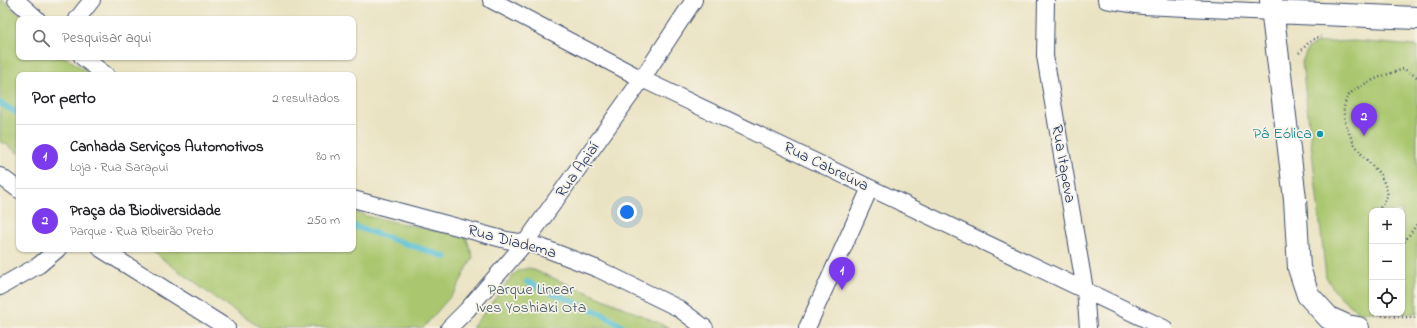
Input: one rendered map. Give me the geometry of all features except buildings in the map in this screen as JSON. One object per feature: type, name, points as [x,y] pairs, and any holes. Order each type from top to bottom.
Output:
[{"type":"main road","points":[[1355,324],[1329,318],[1308,295],[1299,268],[1295,199],[1272,6],[1417,18]]},
{"type":"street","points":[[16,0],[34,16]]},
{"type":"street","points":[[79,16],[92,0]]},
{"type":"street","name":"Rua Cabreúva","points":[[491,0],[642,80],[1164,328]]},
{"type":"street","name":"Rua Apiaí","points":[[449,328],[467,310],[525,243],[642,80],[694,0]]},
{"type":"street","name":"Rua Itapeva","points":[[1046,0],[1045,56],[1085,290],[1088,328]]},
{"type":"street","points":[[1106,0],[1143,6],[1272,6]]},
{"type":"street","points":[[86,60],[102,72]]},
{"type":"street","points":[[0,176],[16,188]]},
{"type":"street","points":[[807,328],[870,188]]},
{"type":"street","name":"Rua Diadema","points":[[356,200],[506,240],[541,247],[598,269],[678,308],[705,328]]},
{"type":"street","points":[[0,287],[39,266],[55,252]]},
{"type":"street","points":[[106,252],[227,328]]},
{"type":"path","points":[[1380,208],[1388,195],[1380,176],[1358,150],[1350,136],[1344,117],[1344,107],[1350,94],[1382,76],[1404,70],[1417,76]]},
{"type":"path","points":[[1403,244],[1417,224]]},
{"type":"path","points":[[1355,324],[1417,318]]},
{"type":"green space","points":[[0,0],[3,0],[21,16],[16,16],[16,60],[70,60],[88,72],[16,72],[16,152],[6,144],[0,142]]},
{"type":"green space","points":[[1354,41],[1417,46],[1417,314],[1405,314],[1405,208],[1369,208],[1369,312],[1358,312],[1336,293],[1326,277],[1302,62],[1308,48],[1317,43]]},
{"type":"green space","name":"Parque Linear Ives Yoshiaki Ota","points":[[356,212],[366,216],[466,237],[473,257],[456,290],[423,328],[261,328],[218,300],[153,252],[356,252]]},
{"type":"green space","name":"Parque Linear Ives Yoshiaki Ota","points":[[529,268],[670,328],[472,328],[514,274],[520,270]]},
{"type":"waterway","points":[[0,103],[16,112]]},
{"type":"waterway","points":[[356,227],[446,257]]},
{"type":"waterway","points":[[527,282],[604,315],[624,328]]},
{"type":"place","name":"Pá Eólica","points":[[1320,134]]},
{"type":"place","name":"Praça da Biodiversidade","points":[[1364,136]]},
{"type":"place","name":"Canhada Serviços Automotivos","points":[[842,290]]}]
